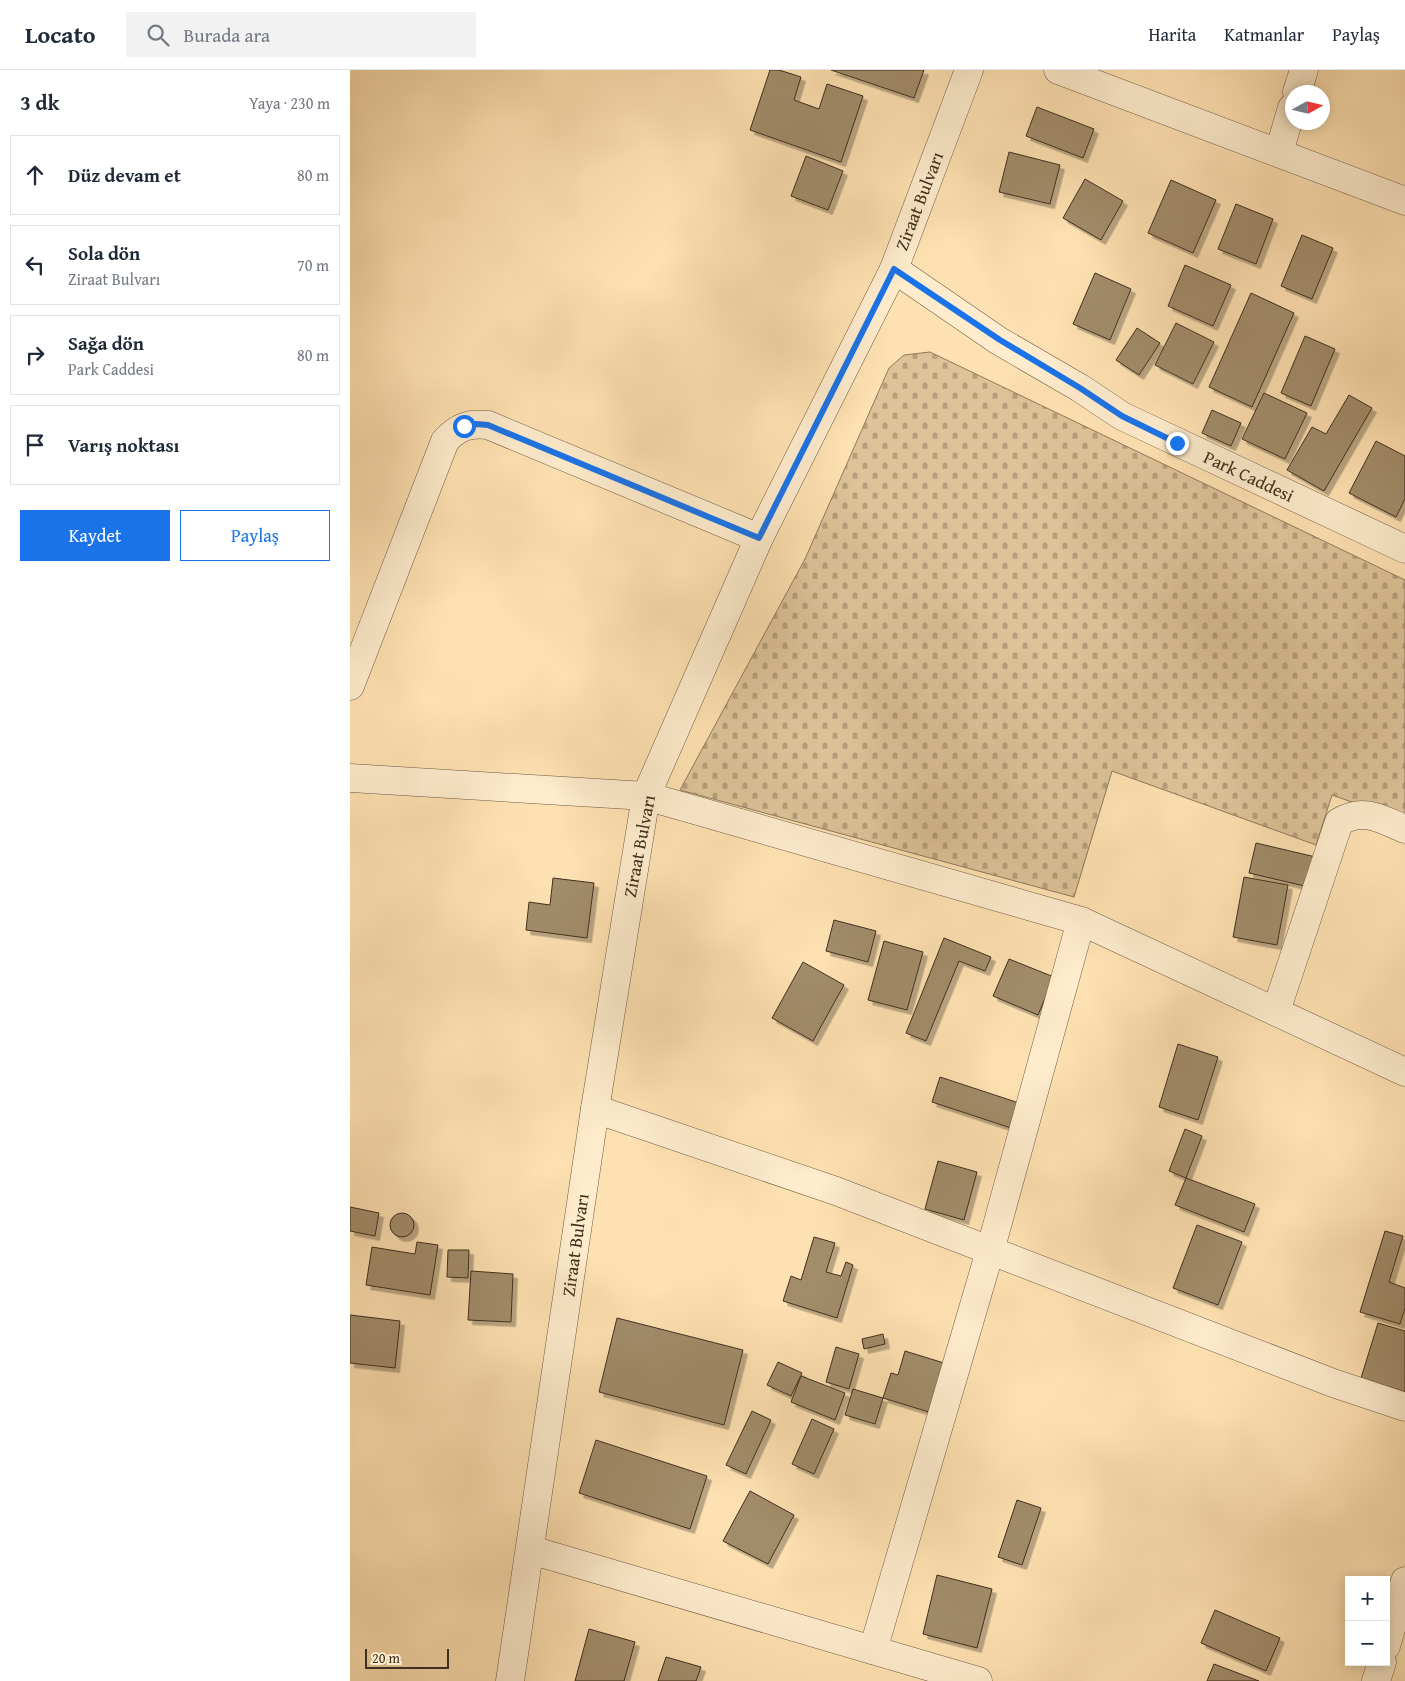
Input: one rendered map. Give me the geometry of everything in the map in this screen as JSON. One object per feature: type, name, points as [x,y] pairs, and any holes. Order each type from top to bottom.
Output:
[{"type":"street","name":"Ziraat Bulvarı","points":[[510,1681],[531,1550],[594,1109],[646,796],[759,538],[894,269],[969,70]]},
{"type":"street","points":[[1058,70],[1405,201]]},
{"type":"street","points":[[1299,85],[1304,70]]},
{"type":"street","points":[[1279,152],[1286,130]]},
{"type":"street","name":"Park Caddesi","points":[[894,269],[1000,340],[1080,388],[1122,416],[1405,549]]},
{"type":"street","points":[[350,686],[444,441],[453,432],[464,426],[488,425],[759,538]]},
{"type":"street","points":[[350,778],[646,796],[1081,922],[1405,1072]]},
{"type":"street","points":[[1276,1011],[1339,822],[1352,815],[1367,815],[1405,829]]},
{"type":"street","points":[[873,1650],[990,1251],[1081,922]]},
{"type":"street","points":[[594,1109],[836,1191],[1324,1379],[1405,1407]]},
{"type":"street","points":[[531,1550],[873,1650],[936,1675],[978,1681]]},
{"type":"street","points":[[1390,1632],[1405,1581]]},
{"type":"street","points":[[1376,1681],[1381,1666]]},
{"type":"green space","points":[[930,352],[1405,580],[1405,821],[1332,795],[1316,845],[1112,771],[1074,897],[680,790],[805,559],[889,368],[904,355]]},
{"type":"building","points":[[770,70],[779,70],[801,77],[794,100],[819,109],[827,84],[863,96],[841,162],[750,130]]},
{"type":"building","points":[[831,70],[924,70],[914,98]]},
{"type":"building","points":[[1037,107],[1094,129],[1083,158],[1026,136]]},
{"type":"building","points":[[1009,152],[1060,165],[1050,204],[999,192]]},
{"type":"building","points":[[806,156],[843,171],[828,210],[791,196]]},
{"type":"building","points":[[1085,179],[1123,201],[1101,240],[1063,218]]},
{"type":"building","points":[[1171,180],[1216,200],[1193,253],[1148,233]]},
{"type":"building","points":[[1236,204],[1273,219],[1256,264],[1218,249]]},
{"type":"building","points":[[1302,235],[1333,248],[1312,299],[1281,286]]},
{"type":"building","points":[[1185,265],[1231,285],[1213,326],[1168,306]]},
{"type":"building","points":[[1095,273],[1131,289],[1110,340],[1073,324]]},
{"type":"building","points":[[1251,293],[1294,313],[1252,407],[1209,387]]},
{"type":"building","points":[[1176,323],[1214,342],[1193,384],[1155,365]]},
{"type":"building","points":[[1137,328],[1160,343],[1139,375],[1116,360]]},
{"type":"building","points":[[1305,336],[1335,349],[1311,406],[1281,393]]},
{"type":"building","points":[[1264,393],[1307,413],[1285,459],[1242,439]]},
{"type":"building","points":[[1349,395],[1372,408],[1324,491],[1287,470],[1312,427],[1326,434]]},
{"type":"building","points":[[1212,410],[1241,423],[1231,446],[1202,433]]},
{"type":"building","points":[[1376,441],[1405,456],[1405,499],[1396,517],[1349,493]]},
{"type":"building","points":[[1256,843],[1320,858],[1313,888],[1249,873]]},
{"type":"building","points":[[1244,877],[1288,885],[1277,945],[1233,937]]},
{"type":"building","points":[[553,878],[594,883],[587,938],[526,930],[529,902],[550,905]]},
{"type":"building","points":[[834,920],[876,931],[868,962],[826,951]]},
{"type":"building","points":[[944,938],[991,957],[985,971],[959,961],[926,1041],[906,1033]]},
{"type":"building","points":[[884,941],[923,952],[907,1010],[868,1000]]},
{"type":"building","points":[[1009,959],[1054,977],[1038,1015],[993,996]]},
{"type":"building","points":[[803,962],[844,985],[813,1041],[772,1018]]},
{"type":"building","points":[[1178,1044],[1218,1057],[1198,1120],[1159,1107]]},
{"type":"building","points":[[940,1077],[1025,1105],[1017,1130],[932,1102]]},
{"type":"building","points":[[1185,1129],[1202,1136],[1186,1178],[1169,1171]]},
{"type":"building","points":[[938,1161],[977,1172],[964,1220],[925,1209]]},
{"type":"building","points":[[1186,1178],[1255,1204],[1244,1232],[1175,1205]]},
{"type":"building","points":[[350,1207],[379,1213],[375,1236],[350,1231]]},
{"type":"building","points":[[402,1213],[411,1216],[414,1225],[411,1234],[402,1237],[393,1234],[390,1225],[393,1216]]},
{"type":"building","points":[[1197,1225],[1242,1242],[1218,1305],[1173,1288]]},
{"type":"building","points":[[1385,1231],[1403,1236],[1389,1282],[1405,1288],[1405,1308],[1400,1324],[1360,1312]]},
{"type":"building","points":[[814,1237],[835,1243],[826,1272],[841,1276],[846,1262],[853,1265],[837,1318],[783,1301],[791,1276],[801,1280]]},
{"type":"building","points":[[417,1242],[438,1245],[430,1295],[366,1285],[372,1247],[415,1254]]},
{"type":"building","points":[[448,1250],[469,1250],[468,1278],[447,1277]]},
{"type":"building","points":[[471,1271],[513,1274],[511,1322],[468,1320]]},
{"type":"building","points":[[350,1315],[400,1321],[395,1368],[350,1363]]},
{"type":"building","points":[[617,1318],[743,1350],[724,1425],[599,1392]]},
{"type":"building","points":[[1378,1323],[1405,1331],[1405,1392],[1361,1378]]},
{"type":"building","points":[[883,1334],[885,1344],[864,1349],[862,1339]]},
{"type":"building","points":[[836,1347],[859,1354],[849,1389],[826,1382]]},
{"type":"building","points":[[905,1351],[944,1363],[929,1412],[883,1398],[891,1373],[898,1375]]},
{"type":"building","points":[[778,1362],[802,1373],[791,1396],[767,1385]]},
{"type":"building","points":[[801,1376],[845,1393],[835,1420],[791,1402]]},
{"type":"building","points":[[853,1389],[883,1398],[875,1424],[845,1415]]},
{"type":"building","points":[[752,1411],[771,1420],[746,1474],[726,1465]]},
{"type":"building","points":[[812,1419],[834,1429],[814,1474],[792,1464]]},
{"type":"building","points":[[596,1440],[707,1476],[690,1529],[579,1493]]},
{"type":"building","points":[[750,1491],[794,1515],[768,1564],[723,1541]]},
{"type":"building","points":[[1017,1500],[1041,1508],[1022,1565],[998,1557]]},
{"type":"building","points":[[937,1575],[992,1589],[977,1648],[923,1634]]},
{"type":"building","points":[[1215,1610],[1280,1638],[1266,1671],[1201,1643]]},
{"type":"building","points":[[589,1629],[635,1642],[624,1681],[575,1681]]},
{"type":"building","points":[[666,1657],[701,1667],[696,1681],[658,1681]]},
{"type":"building","points":[[1214,1664],[1259,1681],[1207,1681]]},
{"type":"route","points":[[464,426],[488,425],[759,538],[894,269],[1000,340],[1080,388],[1122,416],[1177,443]]}]
